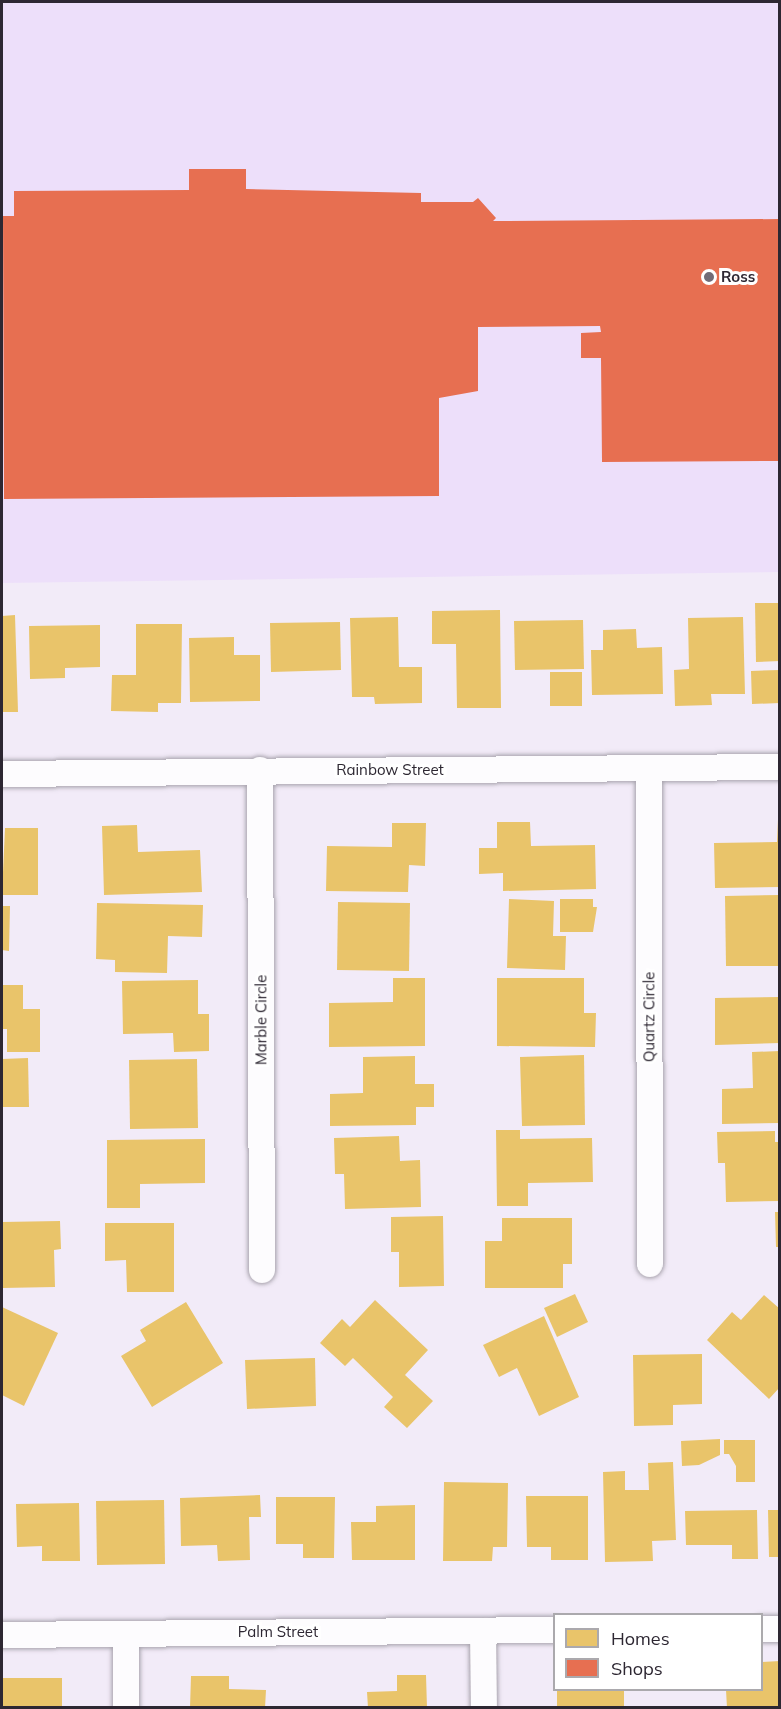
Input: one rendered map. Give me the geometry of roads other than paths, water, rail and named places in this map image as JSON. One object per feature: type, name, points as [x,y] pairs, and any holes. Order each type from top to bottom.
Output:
[{"type":"street","name":"Rainbow Street","points":[[2,774],[780,767]]},
{"type":"street","name":"Quartz Circle","points":[[649,769],[650,1264]]},
{"type":"street","name":"Marble Circle","points":[[260,770],[262,1270]]},
{"type":"street","points":[[763,1629],[780,1629]]},
{"type":"street","name":"Palm Street","points":[[2,1635],[553,1630]]},
{"type":"street","points":[[483,1631],[484,1707]]},
{"type":"street","points":[[126,1634],[126,1707]]},
{"type":"place","name":"Ross","points":[[709,277]]}]
